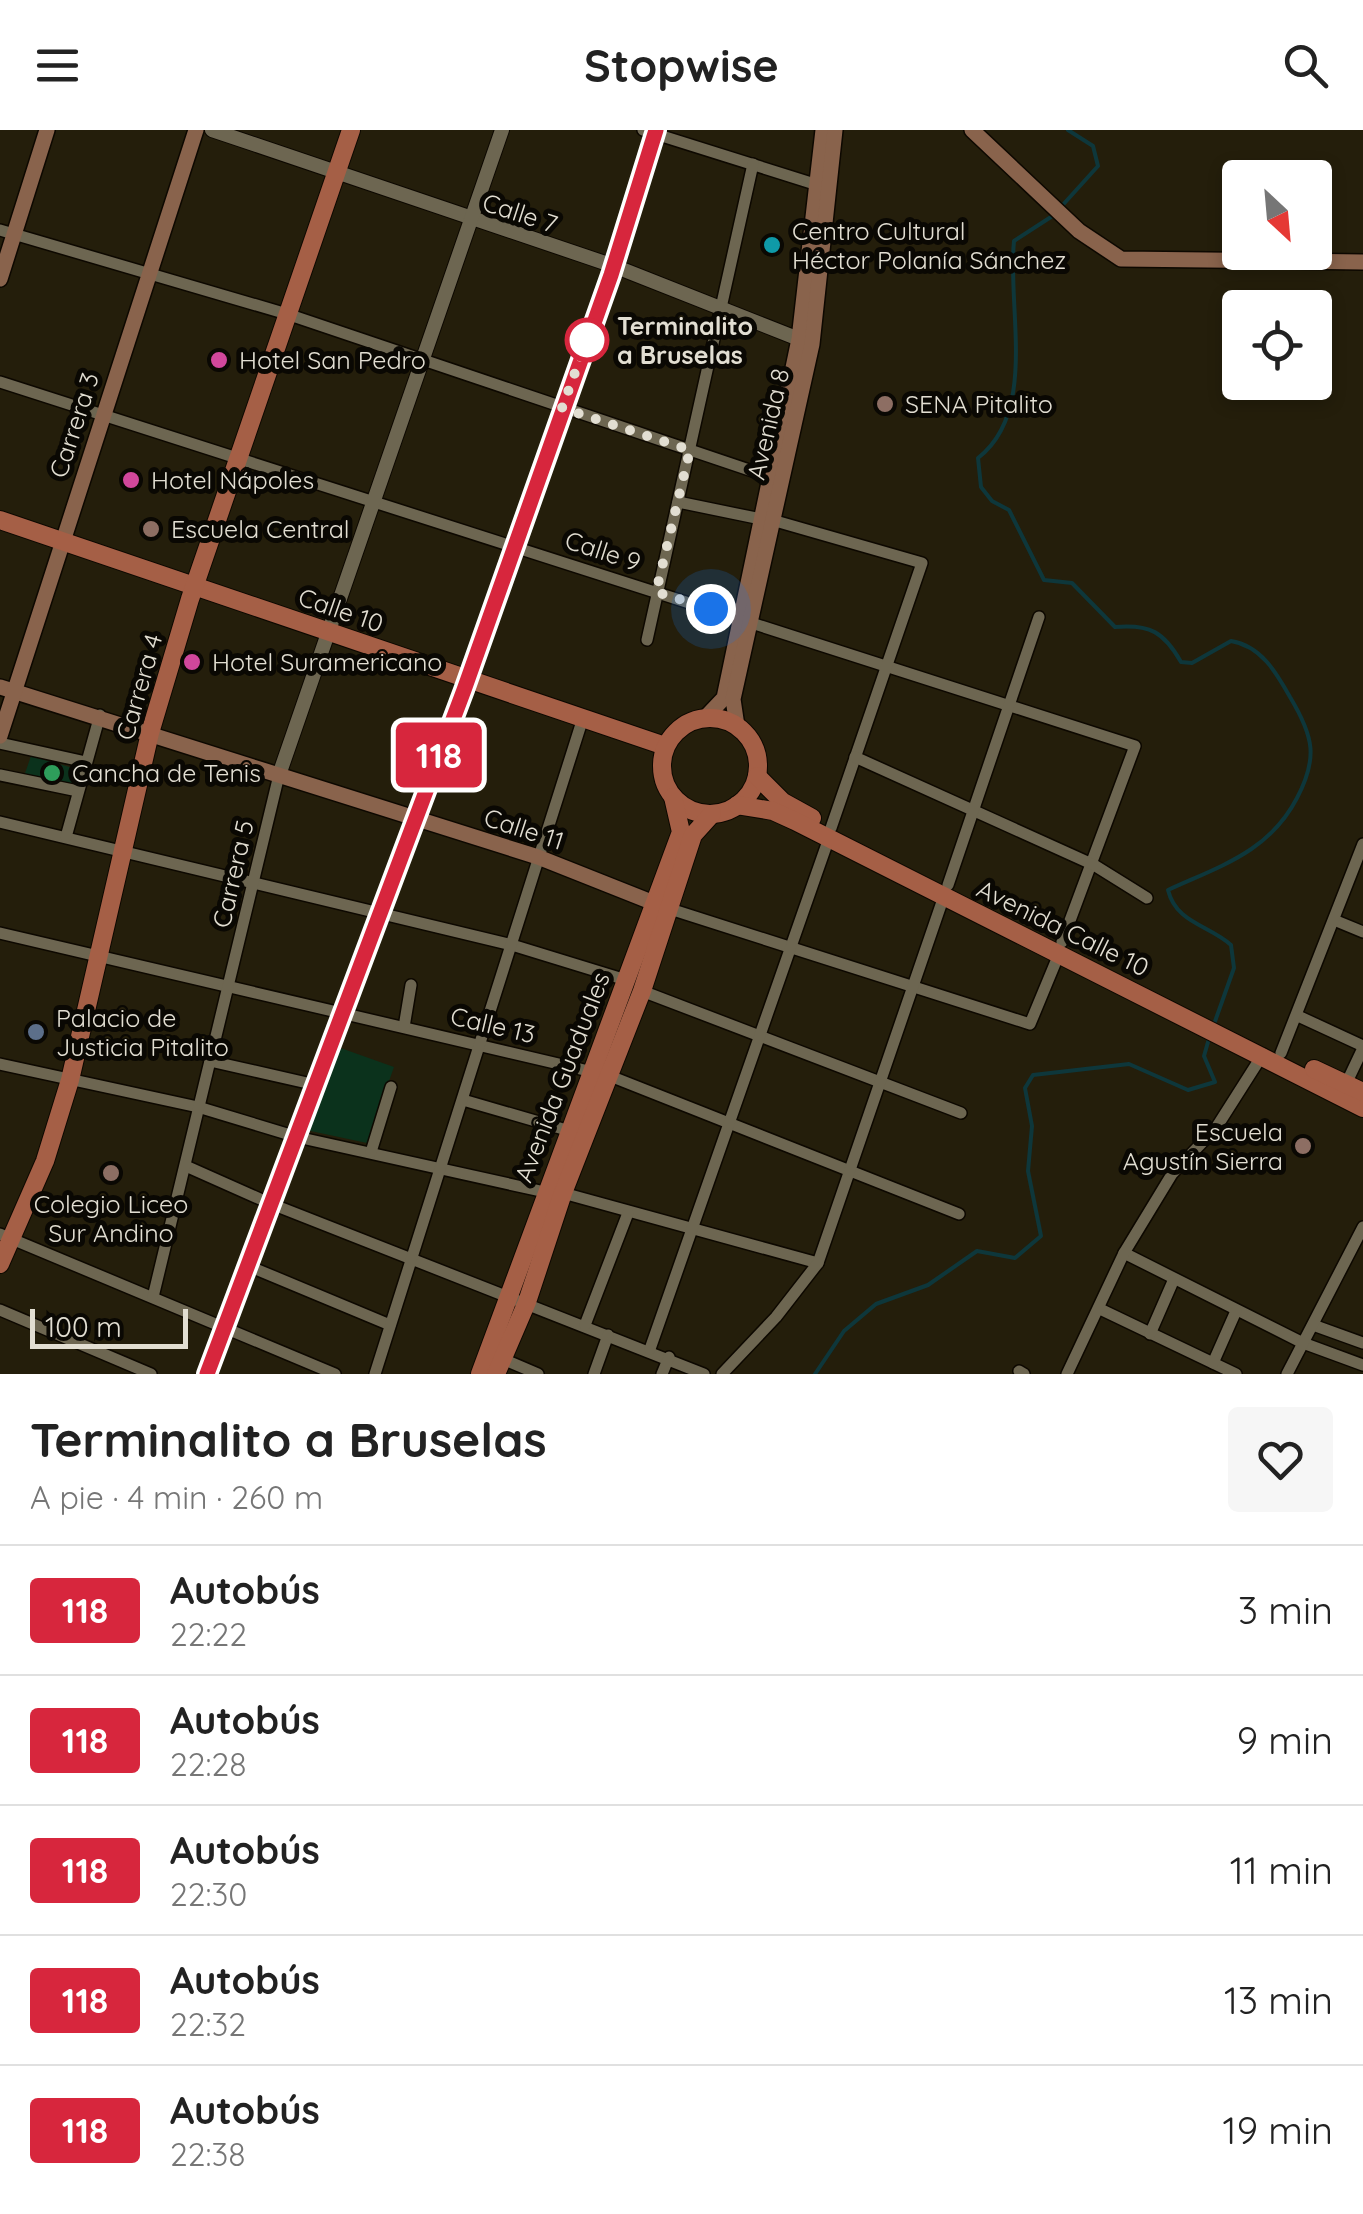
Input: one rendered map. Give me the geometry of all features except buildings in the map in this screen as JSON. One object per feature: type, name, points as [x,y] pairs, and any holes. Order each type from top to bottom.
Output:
[{"type":"main road","points":[[0,279],[8,232],[47,130]]},
{"type":"main road","name":"Carrera 3","points":[[0,740],[7,689],[62,541],[196,130]]},
{"type":"main road","name":"Carrera 4","points":[[0,1264],[6,1236],[44,1161],[70,1080],[150,733],[195,586],[351,130]]},
{"type":"main road","name":"Avenida 8","points":[[705,718],[724,698],[805,342],[822,187],[823,130]]},
{"type":"main road","name":"Avenida 8","points":[[822,187],[834,130]]},
{"type":"main road","points":[[972,130],[1062,216],[1122,259],[1348,258],[1363,262]]},
{"type":"main road","name":"Avenida 8","points":[[767,520],[770,477],[805,342]]},
{"type":"main road","name":"Calle 10","points":[[0,520],[666,746]]},
{"type":"main road","name":"Avenida 8","points":[[738,726],[733,700],[744,619]]},
{"type":"main road","name":"Calle 11","points":[[7,689],[100,715],[414,821],[538,857],[660,905]]},
{"type":"main road","points":[[705,718],[738,726],[753,743],[757,776],[738,805],[712,814],[691,810],[673,797],[662,773],[666,746],[681,726],[705,718]]},
{"type":"main road","name":"Avenida Calle 10","points":[[757,776],[783,802],[830,833]]},
{"type":"main road","name":"Avenida Guaduales","points":[[554,1192],[602,1074],[660,905],[681,832],[673,797]]},
{"type":"main road","name":"Avenida Calle 10","points":[[738,805],[773,811],[830,833],[1272,1054],[1363,1108]]},
{"type":"main road","name":"Avenida Guaduales","points":[[660,905],[693,835],[712,814]]},
{"type":"main road","name":"Avenida Calle 10","points":[[1272,1054],[1354,1088]]},
{"type":"main road","name":"Avenida Guaduales","points":[[499,1366],[570,1131],[602,1074]]},
{"type":"main road","name":"Avenida Guaduales","points":[[480,1374],[519,1299]]},
{"type":"street","name":"Calle 7","points":[[212,130],[472,222],[614,266],[722,305],[805,342]]},
{"type":"street","name":"Carrera 5","points":[[153,1296],[188,1167],[198,1107],[279,775],[325,631],[376,502],[502,130]]},
{"type":"street","points":[[207,1374],[515,546],[614,266],[651,132],[822,187]]},
{"type":"street","points":[[646,640],[754,164]]},
{"type":"street","points":[[8,232],[287,314],[770,477]]},
{"type":"street","name":"Calle 9","points":[[0,382],[1135,746],[1094,865]]},
{"type":"street","points":[[650,1349],[922,564],[767,520],[678,502]]},
{"type":"street","points":[[722,1374],[776,1317],[818,1263],[1040,617]]},
{"type":"street","points":[[66,837],[100,715]]},
{"type":"street","points":[[375,1374],[583,718]]},
{"type":"street","points":[[0,740],[86,762]]},
{"type":"street","points":[[855,757],[1094,865],[1147,898]]},
{"type":"street","points":[[0,775],[78,791]]},
{"type":"street","points":[[0,822],[512,945],[634,986],[960,1113]]},
{"type":"street","points":[[1068,1374],[1124,1254],[1172,1174],[1216,1128],[1298,1016],[1363,844]]},
{"type":"street","points":[[1060,948],[1094,865]]},
{"type":"street","name":"Calle 11","points":[[660,905],[1030,1024],[1060,948]]},
{"type":"street","points":[[1334,920],[1363,932]]},
{"type":"street","name":"Calle 13","points":[[0,933],[602,1074],[959,1214]]},
{"type":"street","points":[[404,1028],[411,985]]},
{"type":"street","points":[[1298,1016],[1363,1047],[1354,1088]]},
{"type":"street","points":[[210,1060],[316,1085]]},
{"type":"street","points":[[0,1064],[198,1107],[297,1137],[554,1192],[818,1263]]},
{"type":"street","points":[[371,1152],[391,1086]]},
{"type":"street","points":[[463,1100],[570,1131]]},
{"type":"street","points":[[188,1167],[270,1204],[650,1349],[704,1374]]},
{"type":"street","points":[[584,1325],[628,1213]]},
{"type":"street","points":[[1288,1374],[1298,1340],[1313,1325],[1363,1227]]},
{"type":"street","points":[[6,1236],[335,1374]]},
{"type":"street","points":[[1124,1254],[1298,1340],[1363,1364]]},
{"type":"street","points":[[246,1265],[390,1324]]},
{"type":"street","points":[[1150,1334],[1174,1278]]},
{"type":"street","points":[[1100,1308],[1236,1374]]},
{"type":"street","points":[[0,1310],[151,1374]]},
{"type":"street","points":[[1213,1363],[1236,1311]]},
{"type":"street","points":[[1313,1325],[1363,1344]]},
{"type":"street","points":[[594,1374],[608,1335]]},
{"type":"street","points":[[662,1374],[669,1357]]},
{"type":"street","points":[[499,1366],[538,1374]]},
{"type":"green space","name":"Cancha de Tenis","points":[[31,756],[80,770],[74,789],[24,776]]},
{"type":"green space","points":[[335,1046],[394,1067],[367,1143],[306,1130]]},
{"type":"waterway","points":[[1060,208],[1098,166],[1093,146],[1068,130]]},
{"type":"waterway","points":[[1054,215],[1014,241],[1014,387],[1008,414],[996,438],[978,458],[981,487],[992,501],[1009,510],[1044,580],[1072,583],[1115,627],[1155,632],[1181,662],[1192,663],[1231,641],[1251,648],[1279,678],[1308,736],[1310,759],[1304,784],[1272,832],[1242,855],[1168,890],[1186,917],[1231,945],[1234,968],[1213,1027]]},
{"type":"waterway","points":[[815,1374],[844,1331],[876,1304],[928,1285],[977,1251],[1015,1258],[1041,1236],[1028,1171],[1032,1126],[1025,1088],[1033,1075],[1129,1064],[1188,1090],[1215,1082],[1204,1056],[1210,1035]]},
{"type":"bus line","name":"118","points":[[207,1374],[464,690],[611,275],[656,130]]},
{"type":"place","name":"Centro Cultural Héctor Polanía Sánchez","points":[[772,245]]},
{"type":"place","name":"Terminalito a Bruselas","points":[[587,340]]},
{"type":"place","name":"Hotel San Pedro","points":[[219,360]]},
{"type":"place","name":"SENA Pitalito","points":[[885,404]]},
{"type":"place","name":"Hotel Nápoles","points":[[131,480]]},
{"type":"place","name":"Escuela Central","points":[[151,529]]},
{"type":"place","name":"Hotel Suramericano","points":[[192,662]]},
{"type":"place","name":"Cancha de Tenis","points":[[52,773]]},
{"type":"place","name":"Palacio de Justicia Pitalito","points":[[36,1032]]},
{"type":"place","name":"Escuela Agustín Sierra","points":[[1303,1146]]},
{"type":"place","name":"Colegio Liceo Sur Andino","points":[[111,1173]]},
{"type":"route","points":[[587,340],[562,408],[690,450],[656,592],[711,609]]}]
